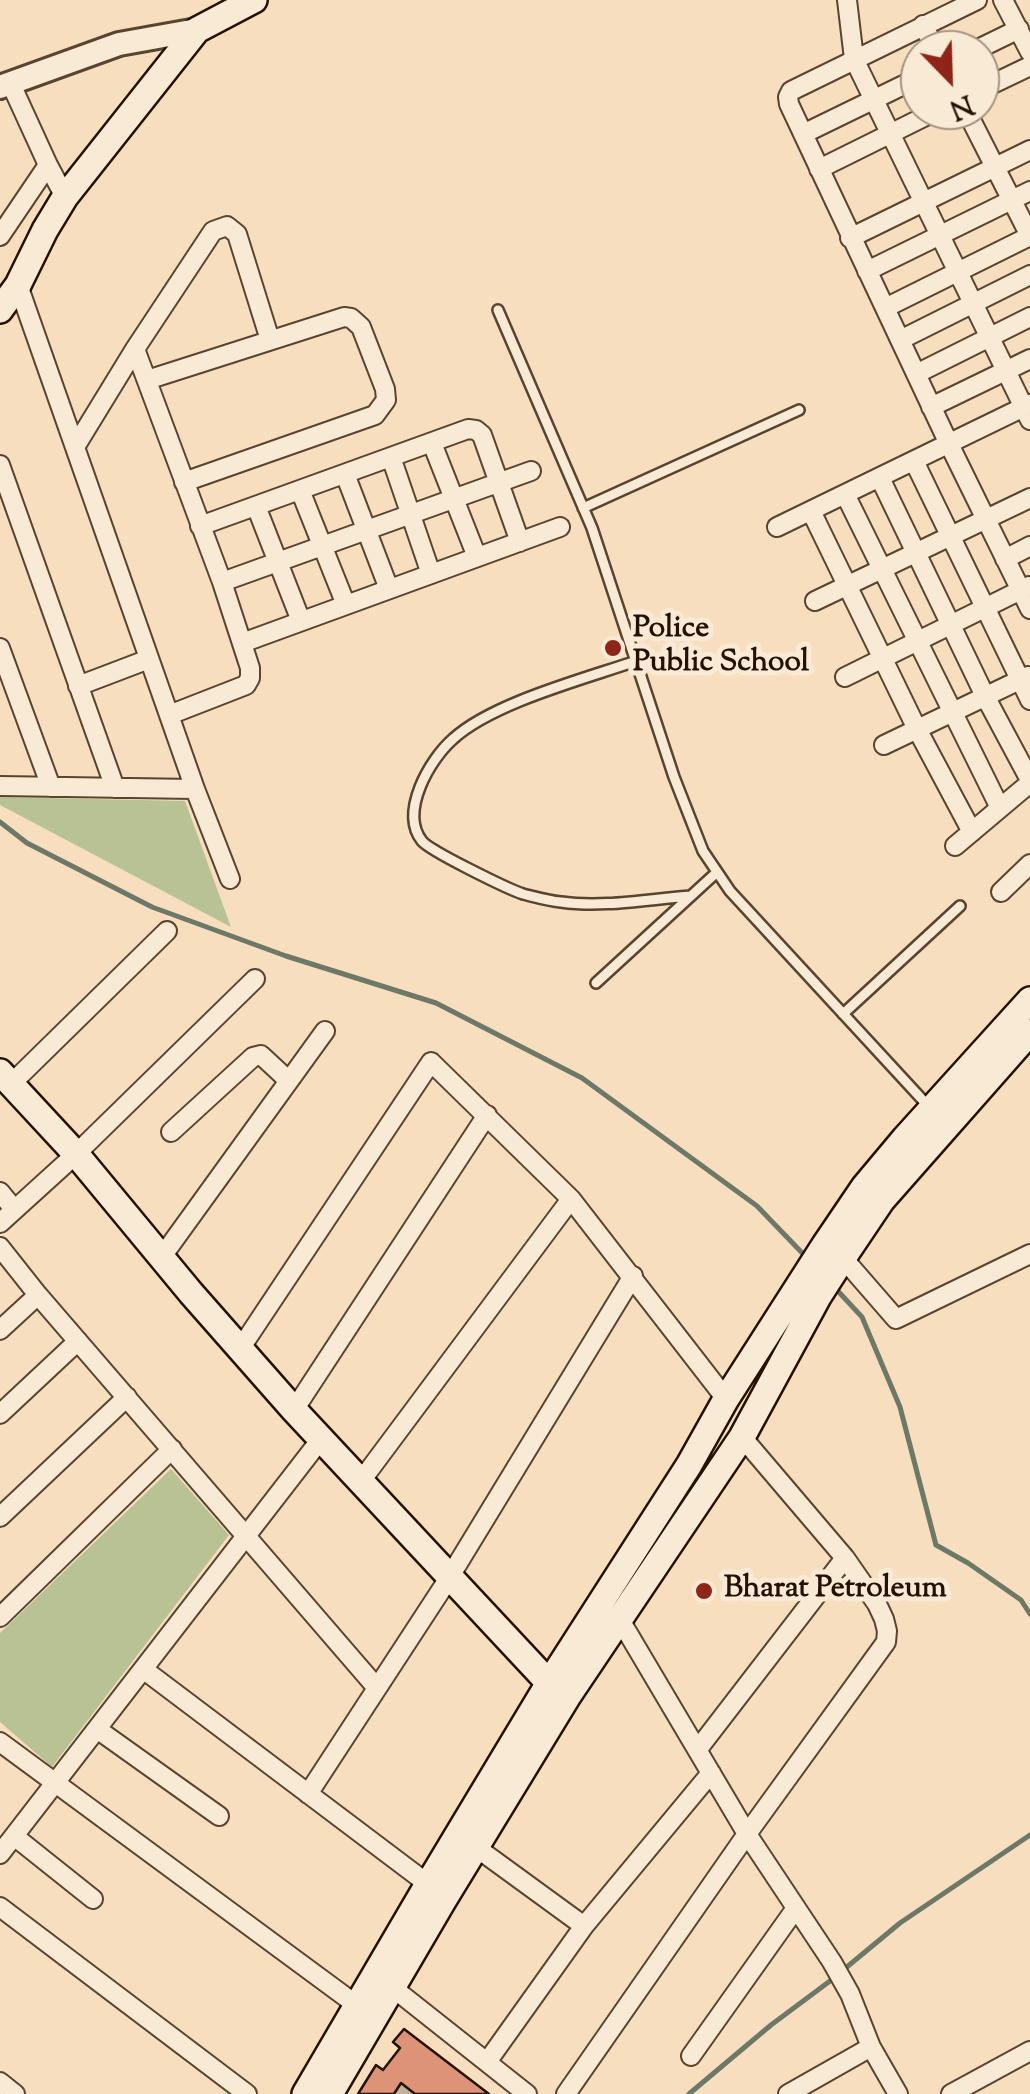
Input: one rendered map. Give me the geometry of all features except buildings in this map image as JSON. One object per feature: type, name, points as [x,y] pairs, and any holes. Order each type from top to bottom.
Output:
[{"type":"main road","points":[[0,310],[18,285],[65,197],[197,30],[254,0]]},
{"type":"main road","points":[[384,1981],[428,1884],[559,1690],[619,1618],[742,1437],[809,1292],[833,1252],[882,1200],[938,1117],[1030,1000]]},
{"type":"main road","points":[[938,1117],[1030,1032]]},
{"type":"main road","points":[[6,1078],[76,1154],[294,1410],[559,1690]]},
{"type":"main road","points":[[305,2094],[478,1848],[559,1690],[726,1399],[809,1292]]},
{"type":"main road","points":[[330,2094],[365,2011]]},
{"type":"street","points":[[777,527],[1028,410],[854,59],[847,0]]},
{"type":"street","points":[[977,0],[791,91],[788,97],[948,444],[1005,558],[1026,588],[1030,609]]},
{"type":"street","points":[[1003,0],[1030,52]]},
{"type":"street","points":[[924,25],[926,30]]},
{"type":"street","points":[[65,197],[5,84],[119,44],[197,30]]},
{"type":"street","points":[[1000,39],[1019,30]]},
{"type":"street","points":[[1000,80],[1030,66]]},
{"type":"street","points":[[803,134],[900,87]]},
{"type":"street","points":[[819,168],[900,129]]},
{"type":"street","points":[[885,308],[1030,236],[976,130]]},
{"type":"street","points":[[850,238],[1030,150]]},
{"type":"street","points":[[0,236],[48,166]]},
{"type":"street","points":[[867,272],[1030,191]]},
{"type":"street","points":[[75,446],[213,231],[227,226],[237,234],[270,340]]},
{"type":"street","points":[[900,340],[1030,275]]},
{"type":"street","points":[[18,285],[230,880]]},
{"type":"street","points":[[146,380],[344,317],[361,327],[386,389],[386,400],[375,415],[184,482]]},
{"type":"street","points":[[916,374],[1030,317]]},
{"type":"street","points":[[135,349],[250,668],[246,685],[169,715]]},
{"type":"street","points":[[932,407],[1030,360]]},
{"type":"street","points":[[200,526],[432,442],[476,430],[482,435],[520,542]]},
{"type":"street","points":[[432,442],[478,557]]},
{"type":"street","points":[[391,457],[431,574]]},
{"type":"street","points":[[914,461],[985,608],[1025,677],[1030,700]]},
{"type":"street","points":[[0,465],[114,788]]},
{"type":"street","points":[[222,582],[531,471]]},
{"type":"street","points":[[345,474],[389,589]]},
{"type":"street","points":[[880,478],[1030,781],[955,846]]},
{"type":"street","points":[[300,490],[346,605]]},
{"type":"street","points":[[845,494],[1000,808]]},
{"type":"street","points":[[815,600],[1030,498]]},
{"type":"street","points":[[256,506],[301,621]]},
{"type":"street","points":[[811,511],[972,832]]},
{"type":"street","points":[[242,643],[560,527]]},
{"type":"street","points":[[1005,558],[1030,546]]},
{"type":"street","points":[[845,676],[1026,588]]},
{"type":"street","points":[[0,648],[51,788]]},
{"type":"street","points":[[78,686],[149,659]]},
{"type":"street","points":[[884,744],[1025,677]]},
{"type":"street","points":[[0,786],[195,789]]},
{"type":"street","points":[[1002,892],[1030,864]]},
{"type":"street","points":[[6,1078],[168,932]]},
{"type":"street","points":[[0,1223],[255,979]]},
{"type":"street","points":[[161,1258],[325,1031]]},
{"type":"street","points":[[172,1132],[253,1057],[261,1055],[289,1081]]},
{"type":"street","points":[[240,1349],[431,1062],[571,1199],[726,1399]]},
{"type":"street","points":[[294,1410],[487,1115]]},
{"type":"street","points":[[0,1192],[14,1209]]},
{"type":"street","points":[[361,1481],[571,1199]]},
{"type":"street","points":[[0,1247],[378,1688]]},
{"type":"street","points":[[833,1252],[896,1319],[1030,1254]]},
{"type":"street","points":[[308,1794],[450,1578],[633,1276]]},
{"type":"street","points":[[0,1330],[38,1295]]},
{"type":"street","points":[[0,1414],[78,1341]]},
{"type":"street","points":[[0,1517],[127,1397]]},
{"type":"street","points":[[566,2094],[886,1642],[887,1631],[877,1604],[845,1558],[742,1437]]},
{"type":"street","points":[[0,1854],[321,1439]]},
{"type":"street","points":[[0,1617],[172,1449]]},
{"type":"street","points":[[698,1750],[845,1558]]},
{"type":"street","points":[[619,1618],[747,1834],[832,1962],[850,1994],[870,2047],[898,2094]]},
{"type":"street","points":[[143,1669],[428,1884]]},
{"type":"street","points":[[97,1728],[219,1816]]},
{"type":"street","points":[[0,1742],[365,2011]]},
{"type":"street","points":[[487,2062],[584,1926],[711,1773]]},
{"type":"street","points":[[14,1836],[93,1900]]},
{"type":"street","points":[[478,1848],[584,1926]]},
{"type":"street","points":[[0,1907],[247,2094]]},
{"type":"street","points":[[691,2056],[796,1908]]},
{"type":"street","points":[[384,1981],[527,2094]]},
{"type":"street","points":[[788,2094],[870,2047]]},
{"type":"street","points":[[951,2094],[1030,2051]]},
{"type":"street","points":[[0,2082],[15,2094]]},
{"type":"lane","points":[[498,310],[583,508],[703,851],[730,891],[938,1117]]},
{"type":"lane","points":[[583,508],[799,410]]},
{"type":"lane","points":[[636,661],[519,702],[454,737],[424,776],[418,796],[416,831],[428,846],[520,893],[592,904],[691,896]]},
{"type":"lane","points":[[596,983],[716,873]]},
{"type":"lane","points":[[843,1014],[960,906]]},
{"type":"green space","points":[[0,797],[185,801],[231,927],[0,805]]},
{"type":"green space","points":[[171,1469],[229,1535],[52,1767],[0,1722],[0,1633]]},
{"type":"waterway","points":[[0,822],[27,843],[152,907],[286,956],[436,1003],[582,1078],[757,1206],[808,1259]]},
{"type":"waterway","points":[[836,1289],[862,1317],[900,1407],[936,1545],[1021,1600],[1030,1614]]},
{"type":"waterway","points":[[842,1971],[900,1923],[1030,1835]]},
{"type":"waterway","points":[[689,2094],[834,1978]]},
{"type":"place","name":"Police Public School","points":[[613,648]]},
{"type":"place","name":"Bharat Petroleum","points":[[704,1591]]}]
